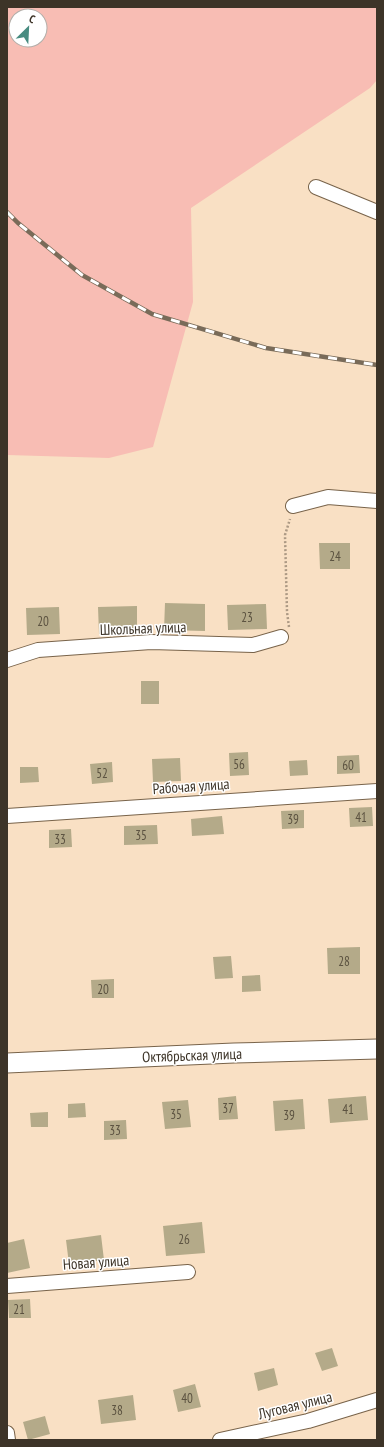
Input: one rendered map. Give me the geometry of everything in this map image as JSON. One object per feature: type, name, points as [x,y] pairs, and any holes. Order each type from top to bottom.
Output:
[{"type":"street","points":[[316,187],[377,212]]},
{"type":"street","points":[[293,506],[328,497],[377,501]]},
{"type":"street","name":"Школьная улица","points":[[7,660],[38,650],[151,642],[253,644],[281,637]]},
{"type":"street","name":"Рабочая улица","points":[[7,816],[377,791]]},
{"type":"street","name":"Октябрьская улица","points":[[7,1063],[234,1053],[377,1049]]},
{"type":"street","name":"Новая улица","points":[[7,1286],[188,1272]]},
{"type":"street","name":"Луговая улица","points":[[220,1440],[308,1420],[377,1400]]},
{"type":"street","points":[[7,1433],[8,1440]]},
{"type":"path","points":[[281,637],[289,626],[287,612],[285,535],[293,506]]},
{"type":"shaded area","points":[[7,7],[377,7],[377,80],[370,88],[191,208],[193,302],[153,447],[109,458],[7,455]]},
{"type":"building","points":[[319,543],[350,543],[350,569],[320,569]]},
{"type":"building","points":[[165,603],[205,604],[205,631],[164,630]]},
{"type":"building","points":[[266,604],[267,629],[228,630],[227,605]]},
{"type":"building","points":[[137,606],[137,633],[99,634],[98,607]]},
{"type":"building","points":[[59,607],[60,634],[27,635],[26,608]]},
{"type":"building","points":[[141,681],[159,681],[159,704],[141,704]]},
{"type":"building","points":[[248,752],[249,775],[230,776],[229,753]]},
{"type":"building","points":[[359,755],[360,773],[337,774],[337,756]]},
{"type":"building","points":[[180,758],[181,781],[153,782],[152,759]]},
{"type":"building","points":[[307,760],[308,775],[290,776],[289,761]]},
{"type":"building","points":[[112,762],[113,782],[92,784],[90,764]]},
{"type":"building","points":[[20,767],[38,767],[39,782],[20,783]]},
{"type":"building","points":[[372,807],[373,826],[350,827],[349,808]]},
{"type":"building","points":[[304,810],[304,828],[282,829],[281,811]]},
{"type":"building","points":[[222,816],[224,834],[192,836],[191,819]]},
{"type":"building","points":[[157,825],[158,844],[124,845],[124,826]]},
{"type":"building","points":[[71,829],[72,847],[49,848],[49,830]]},
{"type":"building","points":[[360,947],[360,974],[328,974],[327,948]]},
{"type":"building","points":[[231,956],[233,978],[215,979],[213,957]]},
{"type":"building","points":[[260,975],[261,991],[242,992],[242,976]]},
{"type":"building","points":[[114,979],[114,998],[92,998],[91,980]]},
{"type":"building","points":[[236,1096],[238,1119],[219,1120],[218,1098]]},
{"type":"building","points":[[366,1096],[368,1120],[330,1123],[328,1099]]},
{"type":"building","points":[[303,1099],[305,1129],[275,1131],[273,1101]]},
{"type":"building","points":[[188,1100],[191,1127],[165,1129],[162,1102]]},
{"type":"building","points":[[85,1103],[86,1117],[68,1118],[68,1104]]},
{"type":"building","points":[[48,1112],[48,1127],[31,1127],[30,1113]]},
{"type":"building","points":[[126,1120],[127,1139],[104,1140],[104,1121]]},
{"type":"building","points":[[202,1222],[205,1253],[166,1256],[163,1226]]},
{"type":"building","points":[[101,1235],[104,1260],[69,1264],[66,1240]]},
{"type":"building","points":[[24,1239],[30,1268],[7,1273],[7,1243]]},
{"type":"building","points":[[30,1299],[31,1318],[9,1318],[8,1300]]},
{"type":"building","points":[[332,1348],[338,1366],[322,1371],[315,1353]]},
{"type":"building","points":[[274,1368],[278,1385],[258,1391],[254,1373]]},
{"type":"building","points":[[195,1384],[201,1407],[178,1412],[173,1390]]},
{"type":"building","points":[[133,1395],[136,1420],[101,1424],[98,1400]]},
{"type":"building","points":[[45,1416],[50,1434],[28,1440],[23,1422]]},
{"type":"railway","points":[[7,212],[18,223],[82,275],[152,314],[266,348],[377,365]]}]
